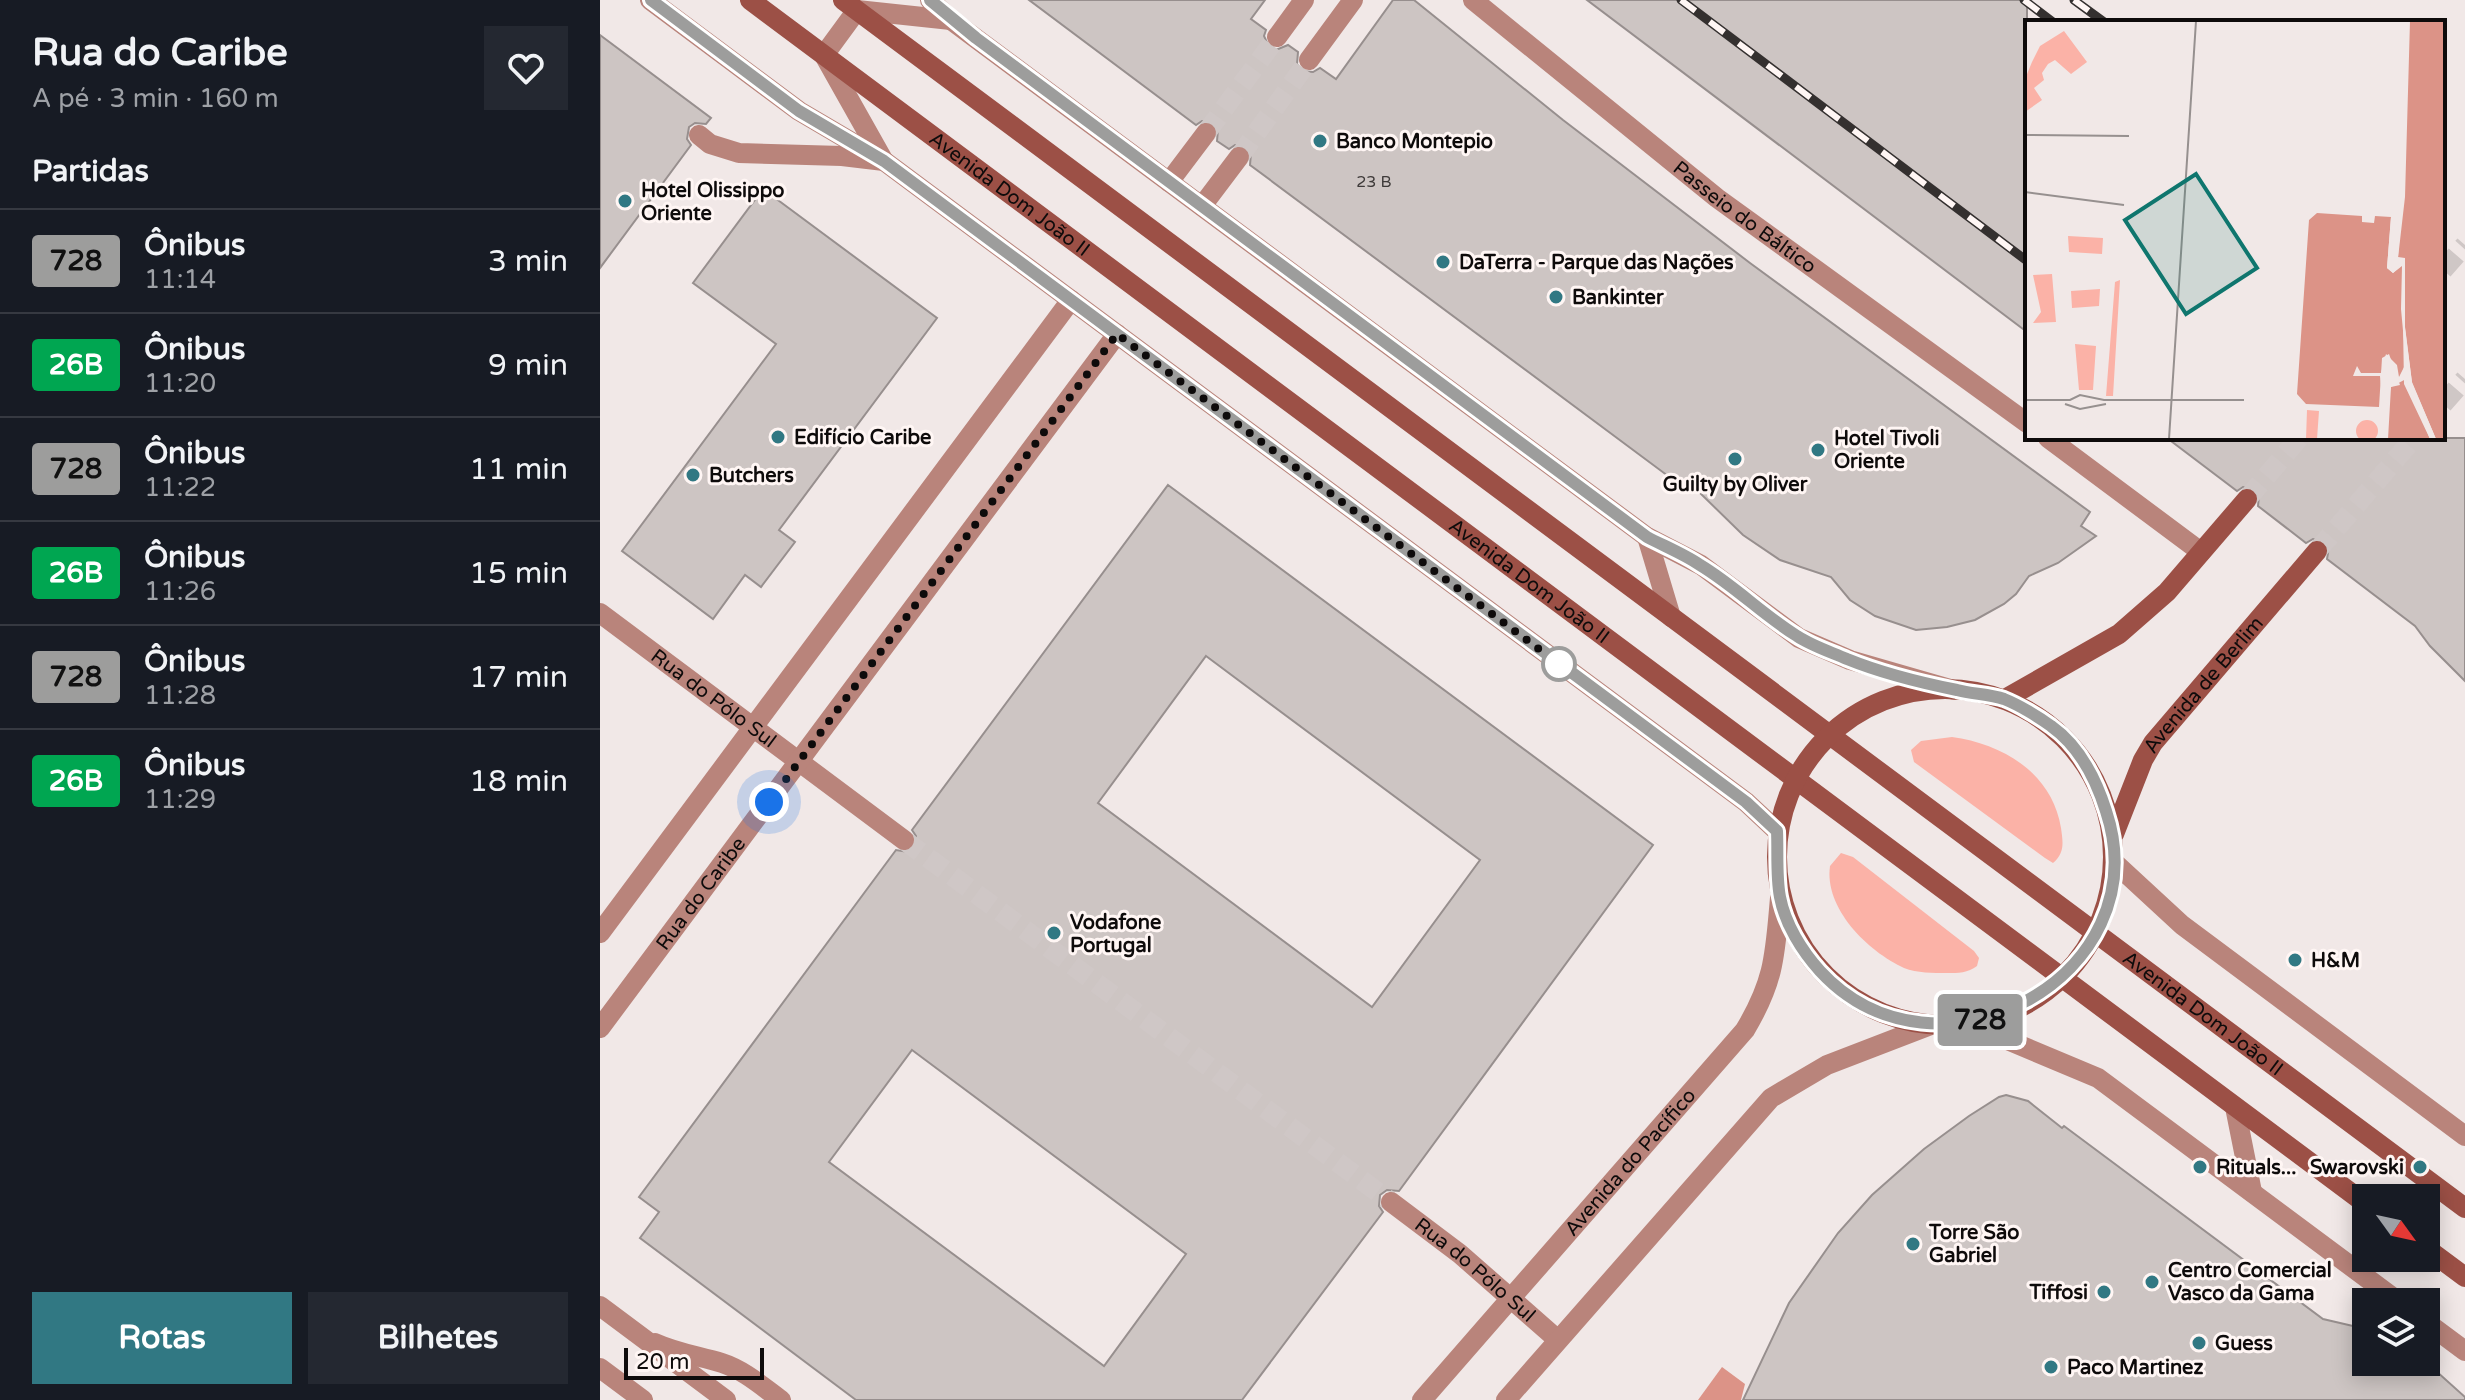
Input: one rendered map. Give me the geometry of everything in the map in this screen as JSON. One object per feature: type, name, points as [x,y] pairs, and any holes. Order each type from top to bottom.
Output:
[{"type":"main road","name":"Avenida Dom João II","points":[[750,0],[2352,1194]]},
{"type":"main road","name":"Avenida Dom João II","points":[[850,5],[2465,1208]]},
{"type":"main road","points":[[2005,699],[2119,634],[2167,592],[2247,499]]},
{"type":"main road","name":"Avenida de Berlim","points":[[2114,834],[2143,760],[2153,743],[2317,551]]},
{"type":"main road","points":[[1954,690],[2005,699],[2053,727],[2083,760],[2100,790],[2114,834],[2117,865],[2112,899],[2080,957],[2062,977],[2024,1004],[2000,1015],[1967,1023],[1931,1025],[1860,1004],[1835,986],[1809,958],[1792,931],[1780,898],[1777,831],[1795,778],[1811,754],[1830,735],[1865,709],[1903,694],[1954,690]]},
{"type":"main road","points":[[2440,1258],[2465,1277]]},
{"type":"street","name":"Avenida Dom João II","points":[[650,0],[799,111],[884,161],[1734,793],[1777,831]]},
{"type":"street","points":[[930,0],[951,20],[1647,537],[1701,565],[1799,638],[1850,660],[1954,690]]},
{"type":"street","points":[[1277,37],[1304,0]]},
{"type":"street","points":[[1309,60],[1353,0]]},
{"type":"street","name":"Passeio do Báltico","points":[[1473,0],[1717,198],[2025,422]]},
{"type":"street","points":[[824,55],[850,5],[951,20]]},
{"type":"street","name":"Avenida Dom João II","points":[[824,55],[884,161]]},
{"type":"street","points":[[1169,182],[1206,133]]},
{"type":"street","points":[[699,135],[710,144],[739,153],[842,156],[884,161]]},
{"type":"street","points":[[1202,206],[1239,157]]},
{"type":"street","points":[[600,933],[1071,300]]},
{"type":"street","name":"Rua do Caribe","points":[[600,1028],[1117,334]]},
{"type":"street","points":[[2051,440],[2201,552]]},
{"type":"street","points":[[1647,537],[1671,617]]},
{"type":"street","name":"Rua do Pólo Sul","points":[[600,613],[904,840]]},
{"type":"street","points":[[2117,865],[2182,925],[2465,1136]]},
{"type":"street","name":"Avenida do Pacífico","points":[[1422,1400],[1745,1030],[1762,1002],[1773,969],[1780,898]]},
{"type":"street","points":[[1967,1023],[2098,1078],[2380,1288]]},
{"type":"street","points":[[1506,1400],[1771,1098],[1827,1065],[1931,1025]]},
{"type":"street","points":[[2235,1107],[2252,1192]]},
{"type":"street","name":"Rua do Pólo Sul","points":[[1391,1202],[1460,1254],[1558,1340]]},
{"type":"street","points":[[600,1306],[726,1400]]},
{"type":"street","points":[[2440,1332],[2465,1351]]},
{"type":"street","points":[[643,1337],[677,1352],[725,1364],[753,1379],[781,1400]]},
{"type":"street","points":[[600,1368],[643,1400]]},
{"type":"shaded area","points":[[1952,737],[2007,754],[2036,777],[2056,809],[2061,828],[2063,843],[2053,863],[1914,762],[1911,750],[1921,741]]},
{"type":"shaded area","points":[[1841,853],[1853,857],[1974,951],[1979,958],[1977,966],[1959,973],[1920,972],[1904,968],[1876,951],[1851,926],[1834,897],[1830,866]]},
{"type":"shaded area","points":[[1722,1367],[1745,1384],[1741,1400],[1698,1400]]},
{"type":"building","points":[[1029,0],[1265,0],[1251,19],[1266,30],[1264,36],[1269,47],[1276,50],[1288,45],[1298,52],[1297,64],[1302,71],[1313,72],[1320,68],[1336,79],[1393,0],[1414,0],[1563,120],[1750,263],[2090,512],[2081,526],[2096,536],[2058,563],[2029,576],[2004,604],[1975,620],[1916,630],[1875,616],[1850,600],[1831,577],[1780,560],[1743,535],[1698,491],[1668,476],[1250,165],[1251,153],[1246,146],[1235,145],[1229,149],[1217,141],[1218,129],[1213,122],[1202,121],[1196,125]]},
{"type":"building","points":[[1587,0],[2027,0],[2025,330]]},
{"type":"building","name":"Hotel Olissippo Oriente","points":[[600,35],[711,118],[706,124],[695,123],[689,127],[687,139],[691,145],[600,268]]},
{"type":"building","name":"Edifício Caribe","points":[[763,189],[937,318],[779,530],[795,542],[761,587],[745,575],[713,619],[622,551],[776,344],[693,283]]},
{"type":"building","points":[[2465,438],[2465,681],[2415,626],[2327,559],[2329,547],[2325,541],[2313,539],[2306,543],[2258,506],[2259,495],[2255,489],[2243,487],[2237,491],[2170,440]]},
{"type":"building","name":"Vodafone Portugal","points":[[1168,485],[1653,845],[1399,1191],[1387,1190],[1380,1195],[1379,1206],[1383,1212],[1242,1400],[856,1400],[640,1238],[659,1212],[639,1197],[896,850],[908,852],[915,847],[916,836],[912,830]],"holes":[[[1206,656],[1480,860],[1372,1007],[1098,803]],[[912,1050],[1186,1254],[1104,1366],[829,1162]]]},
{"type":"building","points":[[2006,1095],[2028,1101],[2323,1319],[2352,1326],[2352,1376],[2440,1375],[2465,1400],[1743,1400],[1789,1303],[1838,1233],[1872,1195],[1924,1149]]},
{"type":"tunnel","points":[[1206,133],[1277,37]]},
{"type":"tunnel","points":[[1239,157],[1309,60]]},
{"type":"tunnel","points":[[2445,268],[2465,245]]},
{"type":"tunnel","points":[[2445,402],[2465,379]]},
{"type":"tunnel","points":[[2247,499],[2297,440]]},
{"type":"tunnel","points":[[2317,551],[2412,440]]},
{"type":"tunnel","points":[[904,840],[1391,1202]]},
{"type":"railway","points":[[1681,0],[2025,259]]},
{"type":"railway","points":[[2024,0],[2050,20]]},
{"type":"railway","points":[[2074,0],[2101,20]]},
{"type":"bus line","name":"728","points":[[651,0],[799,111],[884,161],[1746,802],[1777,831],[1780,898],[1792,931],[1823,974],[1860,1004],[1931,1025],[1967,1023],[2000,1015],[2024,1004],[2062,977],[2080,957],[2112,899],[2117,865],[2114,834],[2100,790],[2083,760],[2053,727],[2005,699],[1954,690],[1850,660],[1799,638],[1701,565],[1647,537],[951,20],[930,0]]},
{"type":"place","name":"Banco Montepio","points":[[1320,141]]},
{"type":"place","name":"Hotel Olissippo Oriente","points":[[625,201]]},
{"type":"place","name":"DaTerra - Parque das Nações","points":[[1443,262]]},
{"type":"place","name":"Bankinter","points":[[1556,297]]},
{"type":"place","name":"Edifício Caribe","points":[[778,437]]},
{"type":"place","name":"Hotel Tivoli Oriente","points":[[1818,450]]},
{"type":"place","name":"Guilty by Oliver","points":[[1735,459]]},
{"type":"place","name":"Butchers","points":[[693,475]]},
{"type":"place","name":"Vodafone Portugal","points":[[1054,933]]},
{"type":"place","name":"H&M","points":[[2295,960]]},
{"type":"place","name":"Rituals...","points":[[2200,1167]]},
{"type":"place","name":"Swarovski","points":[[2420,1167]]},
{"type":"place","name":"Torre São Gabriel","points":[[1913,1244]]},
{"type":"place","name":"Centro Comercial Vasco da Gama","points":[[2152,1282]]},
{"type":"place","name":"Tiffosi","points":[[2104,1292]]},
{"type":"place","name":"Guess","points":[[2199,1343]]},
{"type":"place","name":"Paco Martinez","points":[[2051,1367]]},
{"type":"route","points":[[769,802],[1117,334],[1559,664]]}]
